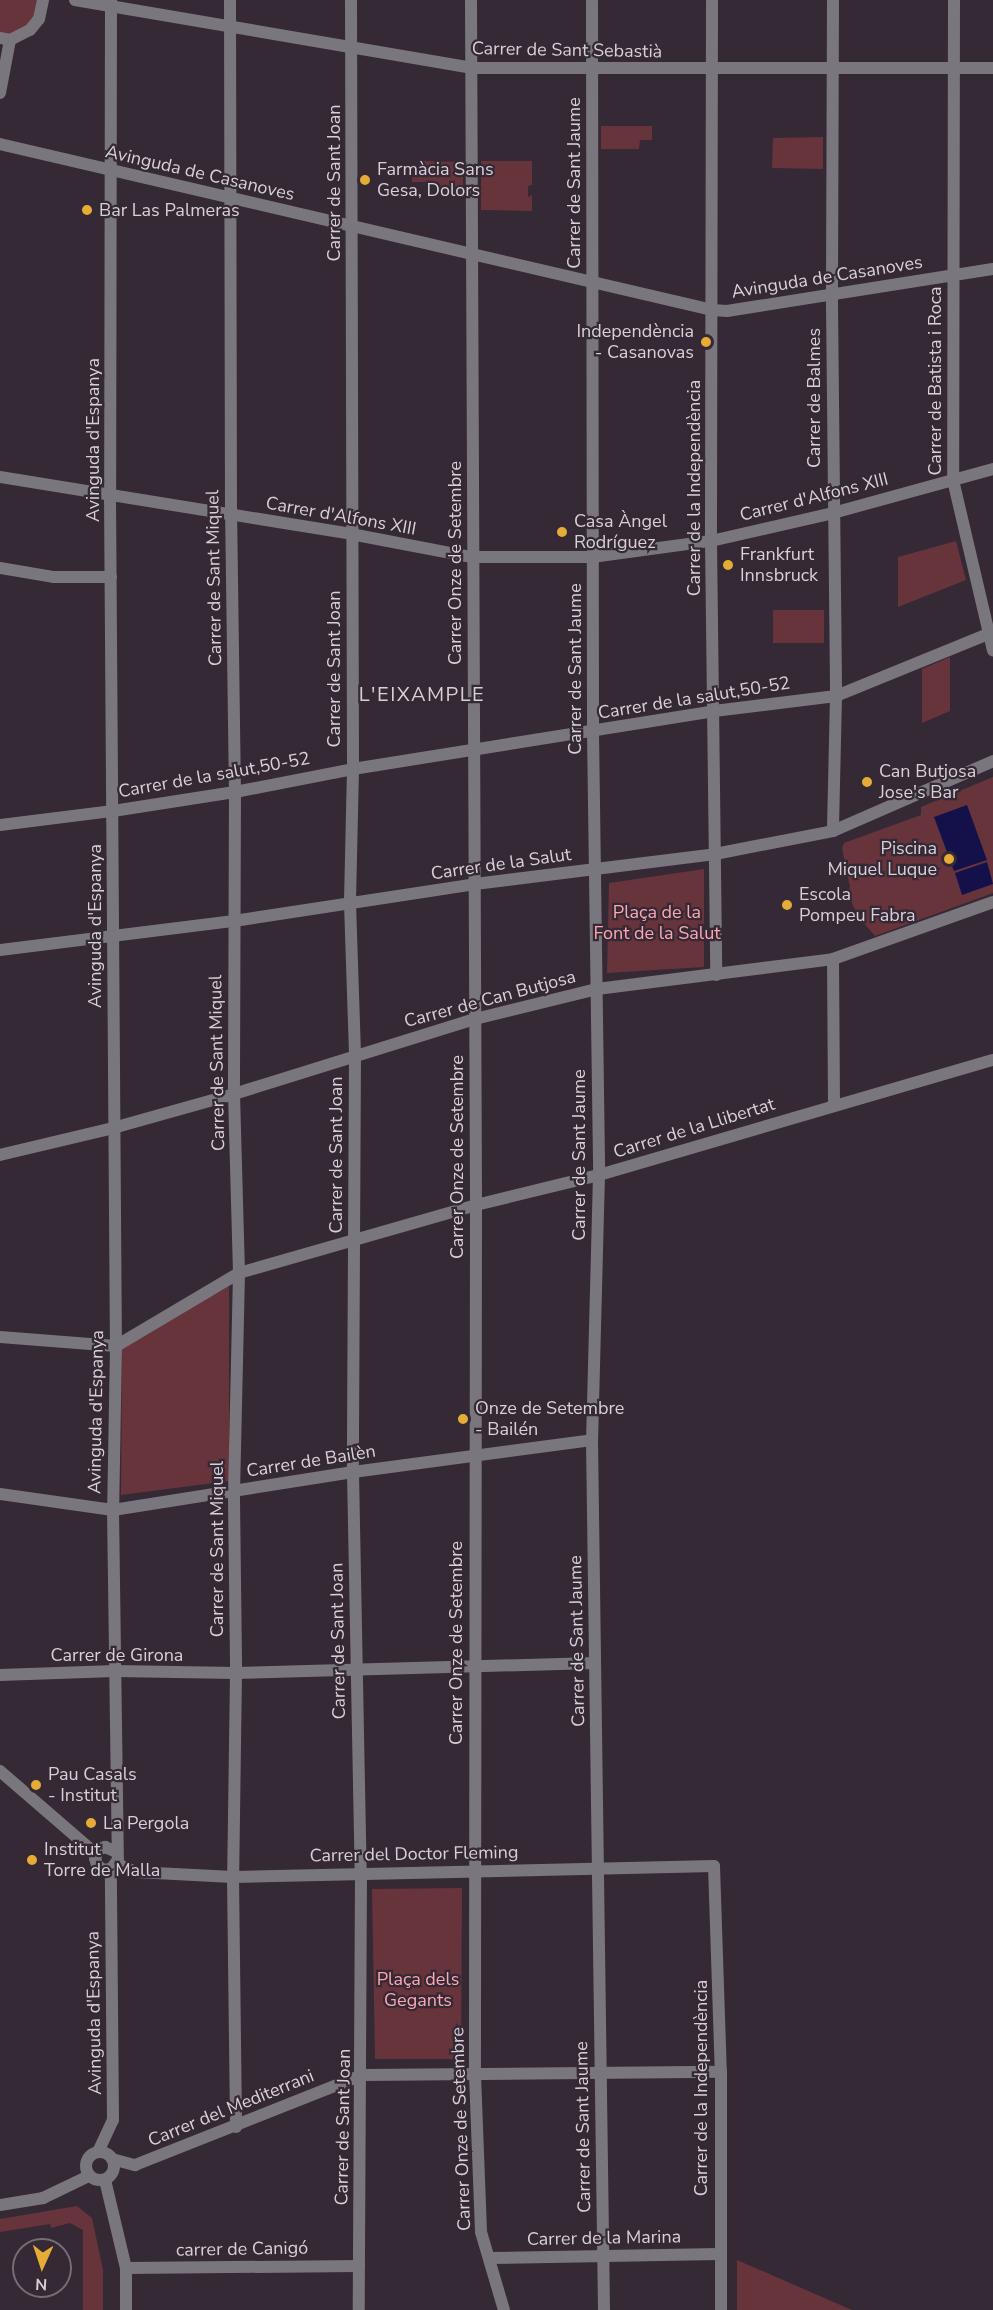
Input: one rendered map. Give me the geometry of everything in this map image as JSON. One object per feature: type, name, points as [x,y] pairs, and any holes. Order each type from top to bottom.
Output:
[{"type":"street","points":[[0,93],[5,39],[30,30],[39,19],[43,0]]},
{"type":"street","name":"Carrer de Sant Sebastià","points":[[75,0],[111,3],[230,27],[471,68],[711,70],[993,68]]},
{"type":"street","name":"Carrer de Sant Miquel","points":[[230,0],[231,515],[236,792],[234,1094],[239,1273],[234,1492],[236,1673],[232,1877],[236,2127]]},
{"type":"street","name":"Carrer de Sant Joan","points":[[351,0],[353,769],[350,903],[355,1055],[353,1472],[361,1873],[362,2074],[359,2310]]},
{"type":"street","name":"Carrer Onze de Setembre","points":[[471,0],[476,1205],[474,2075],[481,2232],[504,2310]]},
{"type":"street","name":"Carrer de Sant Jaume","points":[[592,0],[592,557],[598,1175],[592,1440],[604,2310]]},
{"type":"street","name":"Carrer de la Independència","points":[[712,0],[711,541],[716,975]]},
{"type":"street","name":"Carrer de Balmes","points":[[832,0],[833,513],[836,696],[833,831]]},
{"type":"street","name":"Carrer de Batista i Roca","points":[[954,0],[953,480],[991,633],[993,650]]},
{"type":"street","name":"Avinguda d'Espanya","points":[[98,2152],[113,2120],[116,1671],[113,1510],[116,1346],[110,495],[111,3]]},
{"type":"street","name":"Avinguda de Casanoves","points":[[0,144],[711,310],[727,311],[993,269]]},
{"type":"street","name":"Carrer d'Alfons XIII","points":[[0,477],[351,534],[472,557],[592,557],[711,541],[833,513],[993,469]]},
{"type":"street","points":[[0,568],[54,578],[111,577]]},
{"type":"street","name":"Carrer de la salut,50-52","points":[[0,825],[236,792],[353,769],[714,711],[836,696],[991,633]]},
{"type":"street","name":"Carrer de la Salut","points":[[0,950],[234,921],[475,884],[715,854],[833,831],[993,761]]},
{"type":"street","name":"Carrer de Can Butjosa","points":[[0,1155],[113,1128],[234,1094],[475,1019],[597,989],[833,959],[993,902]]},
{"type":"street","points":[[833,959],[834,1104]]},
{"type":"street","name":"Carrer de la Llibertat","points":[[116,1346],[239,1273],[476,1205],[598,1175],[834,1104],[993,1060]]},
{"type":"street","points":[[0,1337],[116,1346]]},
{"type":"street","name":"Carrer de Bailèn","points":[[0,1494],[113,1510],[353,1472],[592,1440]]},
{"type":"street","name":"Carrer de Girona","points":[[0,1675],[116,1671],[236,1673],[595,1663]]},
{"type":"street","points":[[0,1771],[96,1854]]},
{"type":"street","points":[[105,1847],[114,1862],[100,1868],[95,1861],[96,1854],[105,1847]]},
{"type":"street","name":"Carrer del Doctor Fleming","points":[[114,1862],[136,1872],[232,1877],[714,1866]]},
{"type":"street","name":"Carrer de la Independència","points":[[714,1866],[721,2072],[719,2254],[721,2310]]},
{"type":"street","name":"Carrer del Mediterrani","points":[[112,2159],[135,2165],[236,2127],[362,2074],[721,2072]]},
{"type":"street","points":[[98,2152],[107,2154],[112,2159],[114,2169],[105,2180],[95,2180],[89,2175],[86,2162],[98,2152]]},
{"type":"street","points":[[0,2205],[43,2198],[89,2175]]},
{"type":"street","points":[[105,2180],[126,2268],[126,2310]]},
{"type":"street","name":"Carrer de la Marina","points":[[490,2258],[719,2254]]},
{"type":"street","name":"carrer de Canigó","points":[[126,2268],[358,2266]]},
{"type":"green space","points":[[0,0],[43,0],[30,30],[0,38]]},
{"type":"green space","points":[[601,126],[652,126],[652,140],[640,140],[639,149],[601,149]]},
{"type":"green space","points":[[823,137],[823,169],[772,168],[773,138]]},
{"type":"green space","points":[[419,161],[463,162],[463,194],[440,194],[439,182],[412,182],[412,169],[418,169]]},
{"type":"green space","points":[[481,161],[532,161],[532,185],[528,186],[528,197],[532,195],[532,211],[481,210]]},
{"type":"green space","points":[[956,541],[966,580],[898,607],[898,557]]},
{"type":"green space","points":[[773,610],[824,610],[824,643],[773,643]]},
{"type":"green space","points":[[950,657],[950,711],[922,723],[922,669]]},
{"type":"green space","name":"Piscina Miquel Luque","points":[[993,777],[993,893],[875,936],[858,916],[848,895],[850,887],[842,848],[844,843],[921,815],[921,807]]},
{"type":"green space","name":"Plaça de la Font de la Salut","points":[[704,869],[704,967],[607,973],[609,883]]},
{"type":"green space","points":[[229,1286],[229,1481],[121,1495],[122,1348]]},
{"type":"green space","name":"Plaça dels Gegants","points":[[462,1888],[461,2059],[375,2059],[372,1889]]},
{"type":"green space","points":[[77,2206],[92,2218],[103,2270],[103,2310],[83,2310],[83,2230],[70,2223],[51,2228],[50,2224],[0,2232],[0,2219]]},
{"type":"green space","points":[[737,2260],[852,2310],[737,2310]]},
{"type":"shaded area","points":[[967,805],[987,860],[954,871],[934,817]]},
{"type":"shaded area","points":[[987,862],[993,884],[962,895],[955,873]]},
{"type":"place","name":"Farmàcia Sans Gesa, Dolors","points":[[365,180]]},
{"type":"place","name":"Bar Las Palmeras","points":[[87,210]]},
{"type":"place","name":"Independència - Casanovas","points":[[706,342]]},
{"type":"place","name":"Casa Àngel Rodríguez","points":[[562,532]]},
{"type":"place","name":"Frankfurt Innsbruck","points":[[728,565]]},
{"type":"place","name":"Can Butjosa Jose's Bar","points":[[867,782]]},
{"type":"place","name":"Piscina Miquel Luque","points":[[949,859]]},
{"type":"place","name":"Escola Pompeu Fabra","points":[[787,905]]},
{"type":"place","name":"Onze de Setembre - Bailén","points":[[463,1419]]},
{"type":"place","name":"Pau Casals - Institut","points":[[36,1785]]},
{"type":"place","name":"La Pergola","points":[[91,1823]]},
{"type":"place","name":"Institut Torre de Malla","points":[[32,1860]]},
{"type":"district","name":"L'EIXAMPLE","points":[[422,694]]}]
